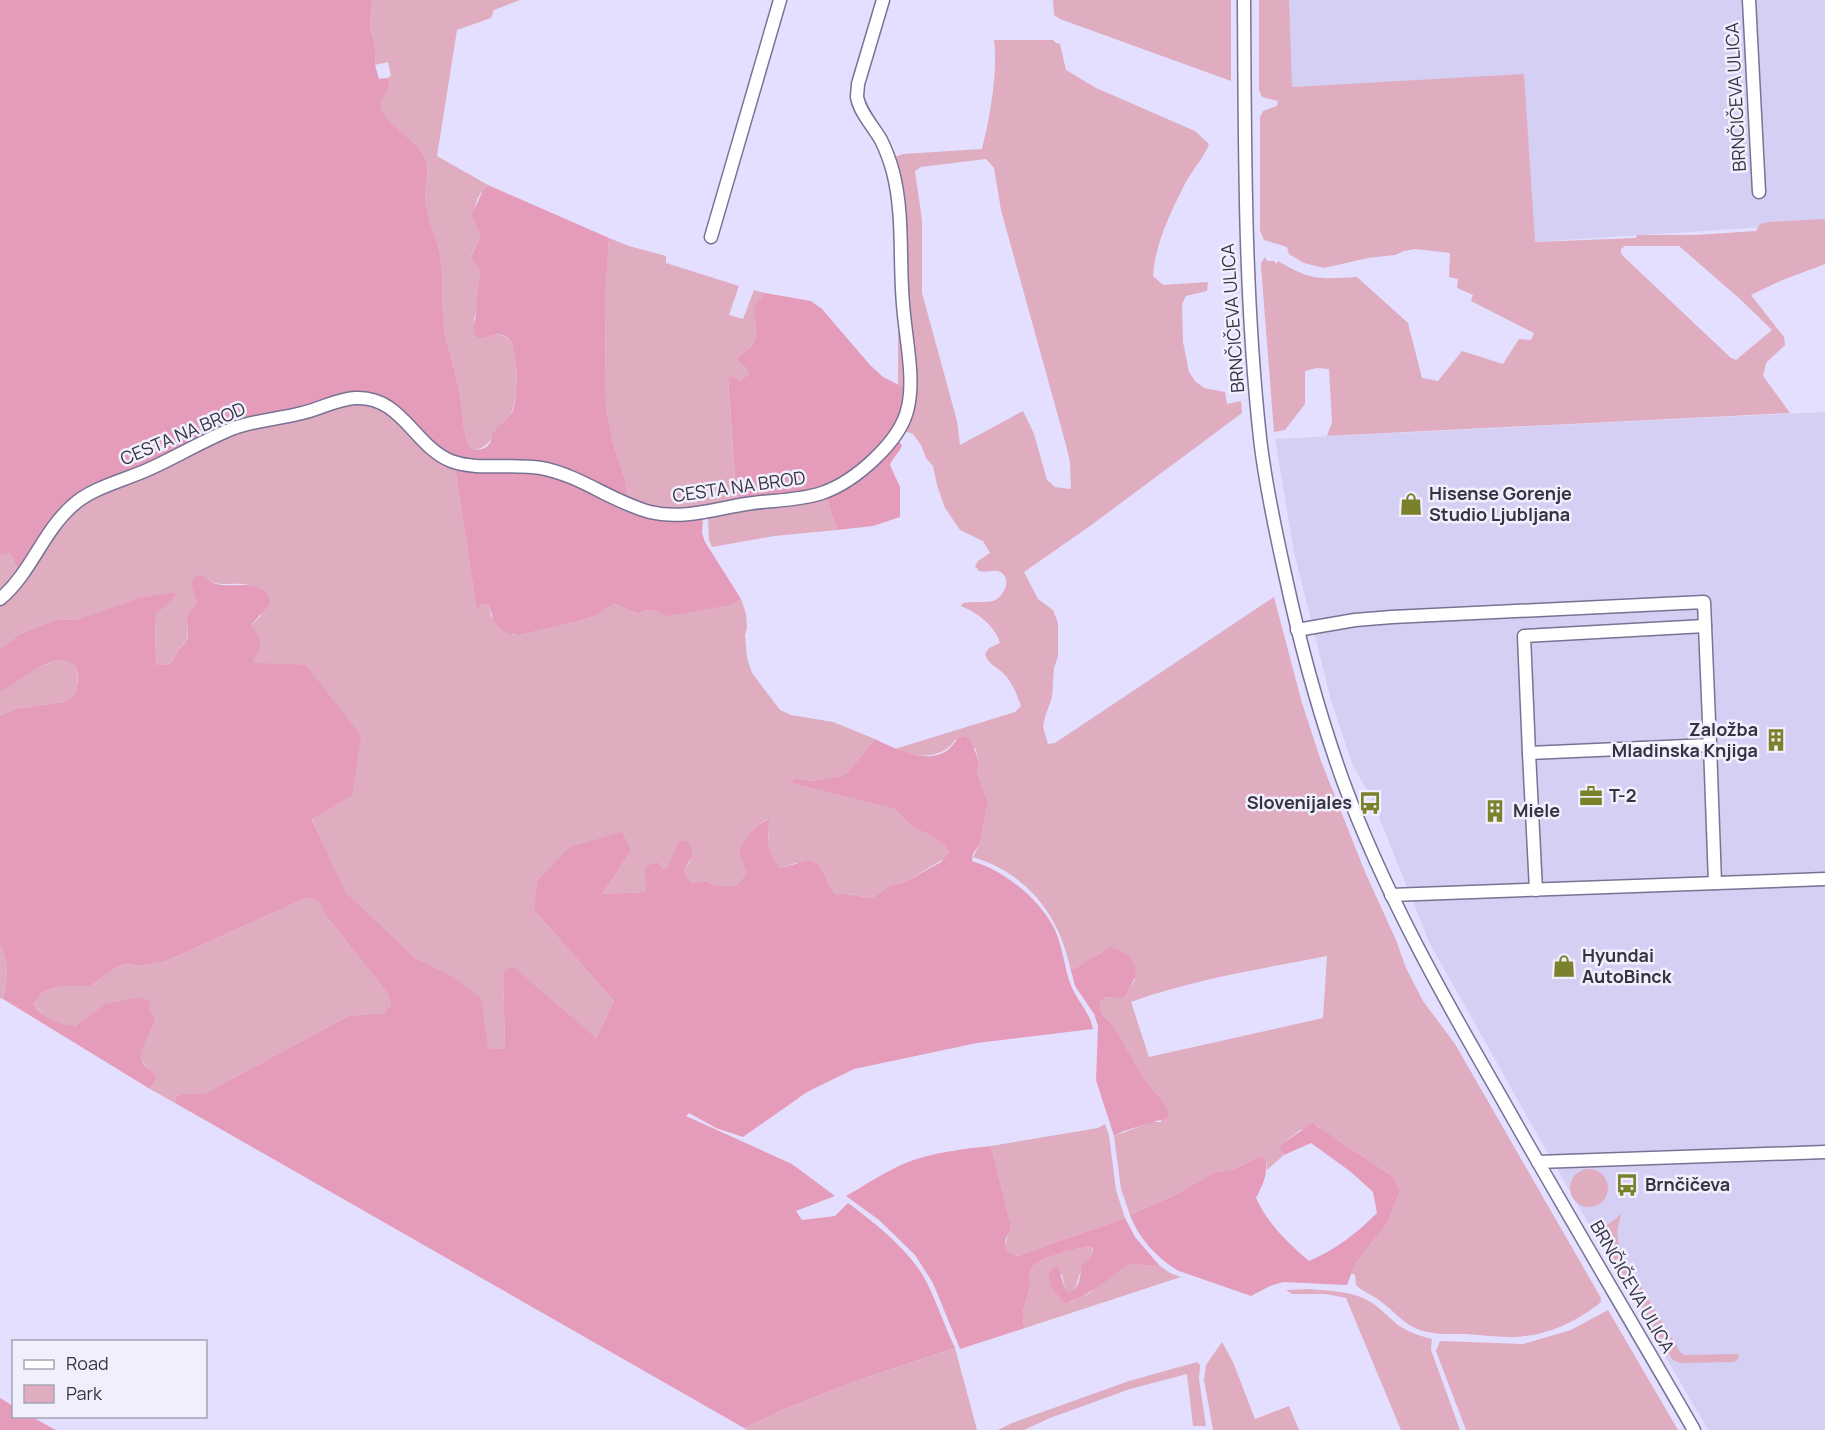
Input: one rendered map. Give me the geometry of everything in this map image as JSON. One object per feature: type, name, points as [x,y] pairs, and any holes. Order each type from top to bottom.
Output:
[{"type":"street","points":[[711,237],[780,0]]},
{"type":"street","name":"CESTA NA BROD","points":[[0,599],[22,578],[57,521],[81,498],[152,468],[236,428],[259,421],[304,413],[354,398],[369,399],[387,405],[431,447],[454,462],[520,466],[555,472],[617,500],[666,515],[705,513],[746,504],[814,495],[849,478],[889,443],[905,418],[909,398],[898,195],[888,156],[861,108],[857,96],[858,84],[883,0]]},
{"type":"street","name":"BRNČIČEVA ULICA","points":[[1244,0],[1246,239],[1249,317],[1260,442],[1276,533],[1297,630],[1343,780],[1391,895],[1413,941],[1694,1430]]},
{"type":"street","name":"BRNČIČEVA ULICA","points":[[1749,0],[1759,192]]},
{"type":"street","points":[[1297,630],[1355,620],[1392,617],[1704,602],[1715,883]]},
{"type":"street","points":[[1536,890],[1524,636],[1705,626]]},
{"type":"street","points":[[1529,753],[1710,745]]},
{"type":"street","points":[[1391,895],[1825,879]]},
{"type":"street","points":[[1538,1162],[1825,1152]]},
{"type":"shaded area","points":[[0,0],[372,0],[370,27],[376,50],[375,65],[379,79],[387,78],[390,85],[382,101],[382,109],[392,124],[416,145],[426,161],[425,200],[439,248],[443,282],[444,327],[458,383],[465,433],[472,450],[488,446],[493,433],[513,411],[516,392],[516,361],[509,339],[501,335],[478,338],[474,332],[480,271],[471,257],[480,236],[472,215],[483,190],[488,185],[609,238],[605,303],[606,407],[613,443],[629,500],[510,461],[461,460],[437,448],[399,408],[384,399],[351,392],[294,409],[87,490],[19,572],[10,553],[0,555]]},
{"type":"shaded area","points":[[1280,0],[1825,0],[1825,223],[1534,242],[1524,75],[1292,87]]},
{"type":"shaded area","points":[[765,293],[811,301],[822,309],[870,365],[883,377],[905,388],[904,410],[892,434],[852,473],[816,490],[741,500],[736,492],[728,378],[732,376],[739,381],[749,374],[737,357],[746,352],[755,341],[754,307]]},
{"type":"shaded area","points":[[1825,412],[1825,1430],[1708,1430],[1429,942],[1371,797],[1352,764],[1331,700],[1294,552],[1275,439]]},
{"type":"shaded area","points":[[897,440],[902,445],[890,465],[900,487],[900,517],[873,526],[837,530],[826,496]]},
{"type":"shaded area","points":[[455,468],[537,472],[569,482],[608,502],[659,519],[703,518],[702,533],[705,542],[741,599],[733,605],[665,616],[652,610],[638,614],[615,604],[595,616],[577,622],[520,635],[508,633],[499,627],[489,605],[481,604],[477,611]]},
{"type":"shaded area","points":[[201,575],[219,584],[251,586],[263,590],[270,604],[251,625],[260,640],[258,652],[252,663],[306,665],[361,736],[352,796],[312,819],[345,892],[414,957],[452,976],[481,998],[488,1048],[505,1049],[503,973],[512,966],[596,1038],[614,1001],[534,910],[538,880],[570,847],[622,832],[631,851],[602,894],[646,892],[645,867],[657,862],[663,869],[668,866],[679,841],[686,841],[692,848],[692,855],[684,872],[692,883],[705,881],[717,886],[737,886],[747,873],[739,852],[751,832],[769,819],[769,850],[780,868],[810,860],[820,866],[833,892],[837,895],[841,893],[872,898],[890,885],[905,882],[941,862],[949,853],[946,847],[932,836],[914,828],[894,809],[794,784],[792,781],[796,778],[813,781],[841,776],[848,772],[875,739],[912,754],[932,756],[949,749],[964,736],[970,739],[979,761],[977,773],[988,802],[980,843],[973,854],[972,861],[984,865],[1018,886],[1046,915],[1056,933],[1072,988],[1087,1013],[1093,1029],[977,1043],[854,1069],[807,1092],[743,1137],[716,1128],[689,1113],[686,1116],[792,1164],[835,1196],[796,1211],[802,1220],[835,1216],[848,1203],[880,1228],[910,1258],[925,1279],[955,1348],[859,1380],[787,1408],[744,1428],[175,1103],[176,1097],[180,1094],[204,1094],[348,1016],[384,1013],[391,1004],[388,994],[323,912],[320,903],[311,898],[304,899],[166,961],[140,966],[127,964],[117,967],[90,986],[58,987],[43,992],[33,1004],[42,1014],[52,1020],[76,1026],[105,1004],[142,997],[149,1001],[151,1013],[156,1020],[145,1043],[142,1060],[157,1078],[150,1089],[3,999],[7,972],[0,946],[0,715],[20,708],[65,702],[75,694],[78,677],[71,663],[64,660],[56,661],[46,664],[0,691],[0,649],[20,634],[58,619],[77,620],[140,598],[171,593],[177,595],[155,615],[156,665],[167,665],[173,661],[187,640],[186,617],[197,602],[191,584],[195,577]]},
{"type":"shaded area","points":[[1110,947],[1128,956],[1133,962],[1135,974],[1123,999],[1106,997],[1100,1001],[1101,1013],[1113,1025],[1145,1080],[1162,1100],[1169,1113],[1167,1118],[1114,1136],[1096,1080],[1098,1026],[1094,1014],[1075,986],[1070,967],[1074,969]]},
{"type":"shaded area","points":[[1312,1123],[1394,1177],[1400,1191],[1388,1222],[1355,1264],[1347,1285],[1283,1282],[1251,1296],[1179,1271],[1164,1261],[1138,1232],[1130,1215],[1179,1193],[1213,1173],[1235,1169],[1260,1156],[1266,1158],[1266,1170],[1256,1198],[1266,1216],[1279,1232],[1309,1261],[1337,1246],[1377,1213],[1373,1192],[1351,1172],[1311,1143],[1284,1155],[1279,1146]]},
{"type":"shaded area","points":[[991,1146],[1010,1222],[1010,1231],[1005,1240],[1006,1251],[1017,1256],[1125,1218],[1135,1237],[1159,1265],[1129,1264],[1089,1293],[1065,1303],[1050,1287],[1049,1273],[1054,1267],[1058,1267],[1065,1289],[1069,1292],[1075,1289],[1079,1282],[1082,1265],[1090,1258],[1093,1248],[1088,1246],[1041,1260],[1031,1271],[1030,1288],[1023,1314],[1025,1328],[960,1349],[933,1283],[915,1255],[879,1220],[846,1196],[908,1162],[939,1153]]},
{"type":"shaded area","points":[[0,1398],[12,1405],[12,1418],[34,1418],[56,1430],[0,1430]]},
{"type":"green space","points":[[372,0],[520,0],[494,10],[491,18],[457,30],[437,156],[488,185],[479,196],[475,209],[480,236],[471,256],[480,271],[474,320],[484,338],[496,335],[506,337],[515,349],[516,356],[516,388],[512,411],[489,442],[477,449],[472,450],[465,433],[460,393],[444,327],[443,282],[439,248],[425,200],[426,161],[416,145],[392,124],[382,109],[382,101],[390,85],[387,78],[391,76],[388,62],[375,65],[376,50],[370,27]]},
{"type":"green space","points":[[1053,0],[1231,0],[1231,81],[1060,19],[1054,15]]},
{"type":"green space","points":[[1259,0],[1289,0],[1292,87],[1524,74],[1535,242],[1636,238],[1637,235],[1696,235],[1756,231],[1760,224],[1769,222],[1825,219],[1825,264],[1751,295],[1784,337],[1785,345],[1766,363],[1763,376],[1790,413],[1327,436],[1332,422],[1329,369],[1317,368],[1305,371],[1305,404],[1285,430],[1274,432],[1261,266],[1265,257],[1267,261],[1274,261],[1276,264],[1278,261],[1299,272],[1316,277],[1357,277],[1408,323],[1422,378],[1438,381],[1462,351],[1503,364],[1519,339],[1531,340],[1534,333],[1471,301],[1473,295],[1457,288],[1458,279],[1449,277],[1450,253],[1415,249],[1324,268],[1304,263],[1289,254],[1287,247],[1264,240],[1260,231],[1260,117],[1263,111],[1277,106],[1278,101],[1262,97],[1259,90]],"holes":[[[1625,246],[1679,246],[1772,330],[1736,360],[1731,358],[1621,253],[1621,249]]]},
{"type":"green space","points":[[994,40],[1053,40],[1060,44],[1066,70],[1096,88],[1195,131],[1209,144],[1170,214],[1157,251],[1153,276],[1163,285],[1208,282],[1207,291],[1186,296],[1182,304],[1183,342],[1189,372],[1204,388],[1225,392],[1227,404],[1241,401],[1242,413],[1024,572],[1038,599],[1053,610],[1058,623],[1058,656],[1054,668],[1052,697],[1043,727],[1048,744],[1055,743],[1274,597],[1302,703],[1321,761],[1406,968],[1423,1001],[1455,1044],[1601,1298],[1601,1302],[1571,1322],[1548,1331],[1512,1337],[1431,1333],[1408,1324],[1379,1300],[1358,1287],[1355,1275],[1351,1273],[1355,1264],[1388,1222],[1400,1191],[1394,1177],[1324,1133],[1318,1126],[1300,1130],[1279,1146],[1284,1155],[1267,1170],[1266,1158],[1260,1156],[1235,1169],[1213,1173],[1179,1193],[1130,1215],[1121,1189],[1114,1136],[1152,1122],[1161,1122],[1162,1100],[1145,1080],[1113,1025],[1101,1013],[1100,1001],[1105,997],[1123,999],[1135,980],[1101,952],[1074,969],[1070,967],[1057,929],[1037,898],[1009,874],[973,857],[980,843],[988,802],[977,773],[979,761],[975,748],[955,740],[950,746],[936,754],[919,755],[895,749],[1015,712],[1021,706],[1008,678],[986,658],[985,654],[989,648],[1000,643],[998,637],[979,616],[961,606],[963,603],[990,602],[997,599],[1005,589],[1005,576],[997,571],[979,571],[975,566],[978,561],[990,553],[983,541],[960,530],[945,508],[933,466],[913,434],[905,431],[914,410],[914,397],[906,209],[895,157],[903,154],[982,149],[992,95]],"holes":[[[986,159],[994,168],[1001,210],[1066,445],[1070,462],[1071,489],[1055,487],[1047,480],[1034,434],[1023,411],[960,445],[957,421],[922,293],[922,220],[915,171],[921,167]],[[1327,956],[1323,1018],[1149,1057],[1131,1002],[1203,981]]]},
{"type":"green space","points":[[609,238],[666,256],[666,263],[739,286],[729,315],[743,319],[754,290],[765,293],[757,309],[754,345],[750,351],[737,357],[749,374],[739,381],[728,379],[736,492],[741,500],[689,510],[659,509],[629,500],[613,443],[606,407],[605,302]]},
{"type":"green space","points":[[898,304],[905,388],[898,386]]},
{"type":"green space","points":[[354,402],[382,407],[455,468],[477,610],[481,604],[489,605],[491,616],[513,635],[520,635],[595,616],[615,604],[638,614],[652,610],[665,615],[733,605],[741,599],[746,614],[747,658],[752,673],[780,710],[791,715],[833,722],[875,739],[848,772],[841,776],[813,781],[796,778],[794,784],[894,809],[914,828],[932,836],[946,847],[949,853],[947,857],[905,882],[890,885],[872,898],[842,893],[837,895],[833,892],[820,866],[796,863],[780,868],[769,850],[768,819],[754,828],[740,852],[747,873],[738,886],[717,886],[705,881],[692,883],[684,872],[690,861],[680,841],[668,866],[663,869],[647,892],[602,894],[631,851],[534,910],[614,1001],[596,1038],[503,973],[505,1049],[488,1048],[452,976],[414,957],[344,892],[312,818],[352,796],[251,663],[251,625],[261,616],[262,589],[244,584],[216,583],[201,575],[197,602],[186,617],[186,640],[173,661],[167,665],[156,666],[155,614],[177,595],[77,620],[58,619],[20,634],[0,649],[0,606],[30,576],[59,525],[90,498],[113,490],[247,426],[293,421]]},
{"type":"green space","points":[[826,496],[837,530],[774,536],[712,547],[709,540],[708,517]]},
{"type":"green space","points":[[10,553],[19,572],[0,591],[0,555]]},
{"type":"green space","points":[[61,658],[71,663],[77,672],[75,694],[65,702],[20,708],[0,715],[0,691],[38,668]]},
{"type":"green space","points":[[311,898],[320,903],[323,912],[388,994],[391,1004],[384,1013],[348,1016],[204,1094],[179,1094],[175,1103],[150,1089],[157,1078],[144,1064],[142,1054],[156,1020],[150,1007],[91,1023],[68,1026],[52,1021],[33,1004],[43,992],[58,987],[90,986],[117,967],[127,964],[140,966],[166,961],[304,899]]},
{"type":"green space","points":[[0,946],[6,965],[3,999],[0,998]]},
{"type":"green space","points":[[1105,1124],[1109,1135],[1116,1190],[1125,1218],[1017,1256],[1005,1251],[1010,1222],[991,1146],[1098,1128]]},
{"type":"green space","points":[[1589,1169],[1596,1170],[1602,1175],[1607,1181],[1607,1195],[1602,1201],[1596,1206],[1589,1207],[1582,1206],[1576,1201],[1571,1195],[1570,1188],[1571,1181],[1576,1175],[1582,1170]]},
{"type":"green space","points":[[1621,1214],[1617,1231],[1625,1260],[1680,1352],[1685,1355],[1739,1354],[1738,1359],[1734,1362],[1679,1363],[1672,1359],[1600,1234],[1600,1229]]},
{"type":"green space","points":[[1088,1246],[1092,1248],[1093,1254],[1080,1273],[1075,1289],[1069,1292],[1065,1289],[1062,1274],[1050,1287],[1061,1298],[1071,1302],[1090,1293],[1129,1264],[1159,1265],[1181,1277],[1025,1328],[1023,1314],[1030,1288],[1032,1268],[1041,1260]]},
{"type":"green space","points":[[1310,1289],[1359,1296],[1370,1301],[1398,1325],[1414,1334],[1432,1339],[1431,1350],[1460,1430],[1401,1430],[1346,1298],[1326,1294],[1292,1294],[1286,1290]]},
{"type":"green space","points":[[1608,1310],[1678,1430],[1466,1430],[1436,1351],[1440,1341],[1523,1344],[1571,1330]]},
{"type":"green space","points":[[1222,1342],[1233,1362],[1255,1419],[1289,1406],[1299,1430],[1213,1430],[1204,1380],[1206,1365]]},
{"type":"green space","points":[[955,1348],[977,1430],[747,1430],[744,1428],[787,1408],[859,1380]]},
{"type":"green space","points":[[1197,1362],[1200,1365],[1199,1379],[1206,1426],[1193,1426],[1187,1374],[1130,1389],[1050,1418],[1024,1430],[998,1430],[1129,1381]]},
{"type":"place","name":"Hisense Gorenje Studio Ljubljana","points":[[1411,504]]},
{"type":"place","name":"Založba Mladinska Knjiga","points":[[1776,740]]},
{"type":"place","name":"T-2","points":[[1591,796]]},
{"type":"place","name":"Slovenijales","points":[[1370,803]]},
{"type":"place","name":"Miele","points":[[1495,811]]},
{"type":"place","name":"Hyundai AutoBinck","points":[[1564,966]]},
{"type":"place","name":"Brnčičeva","points":[[1627,1185]]}]
